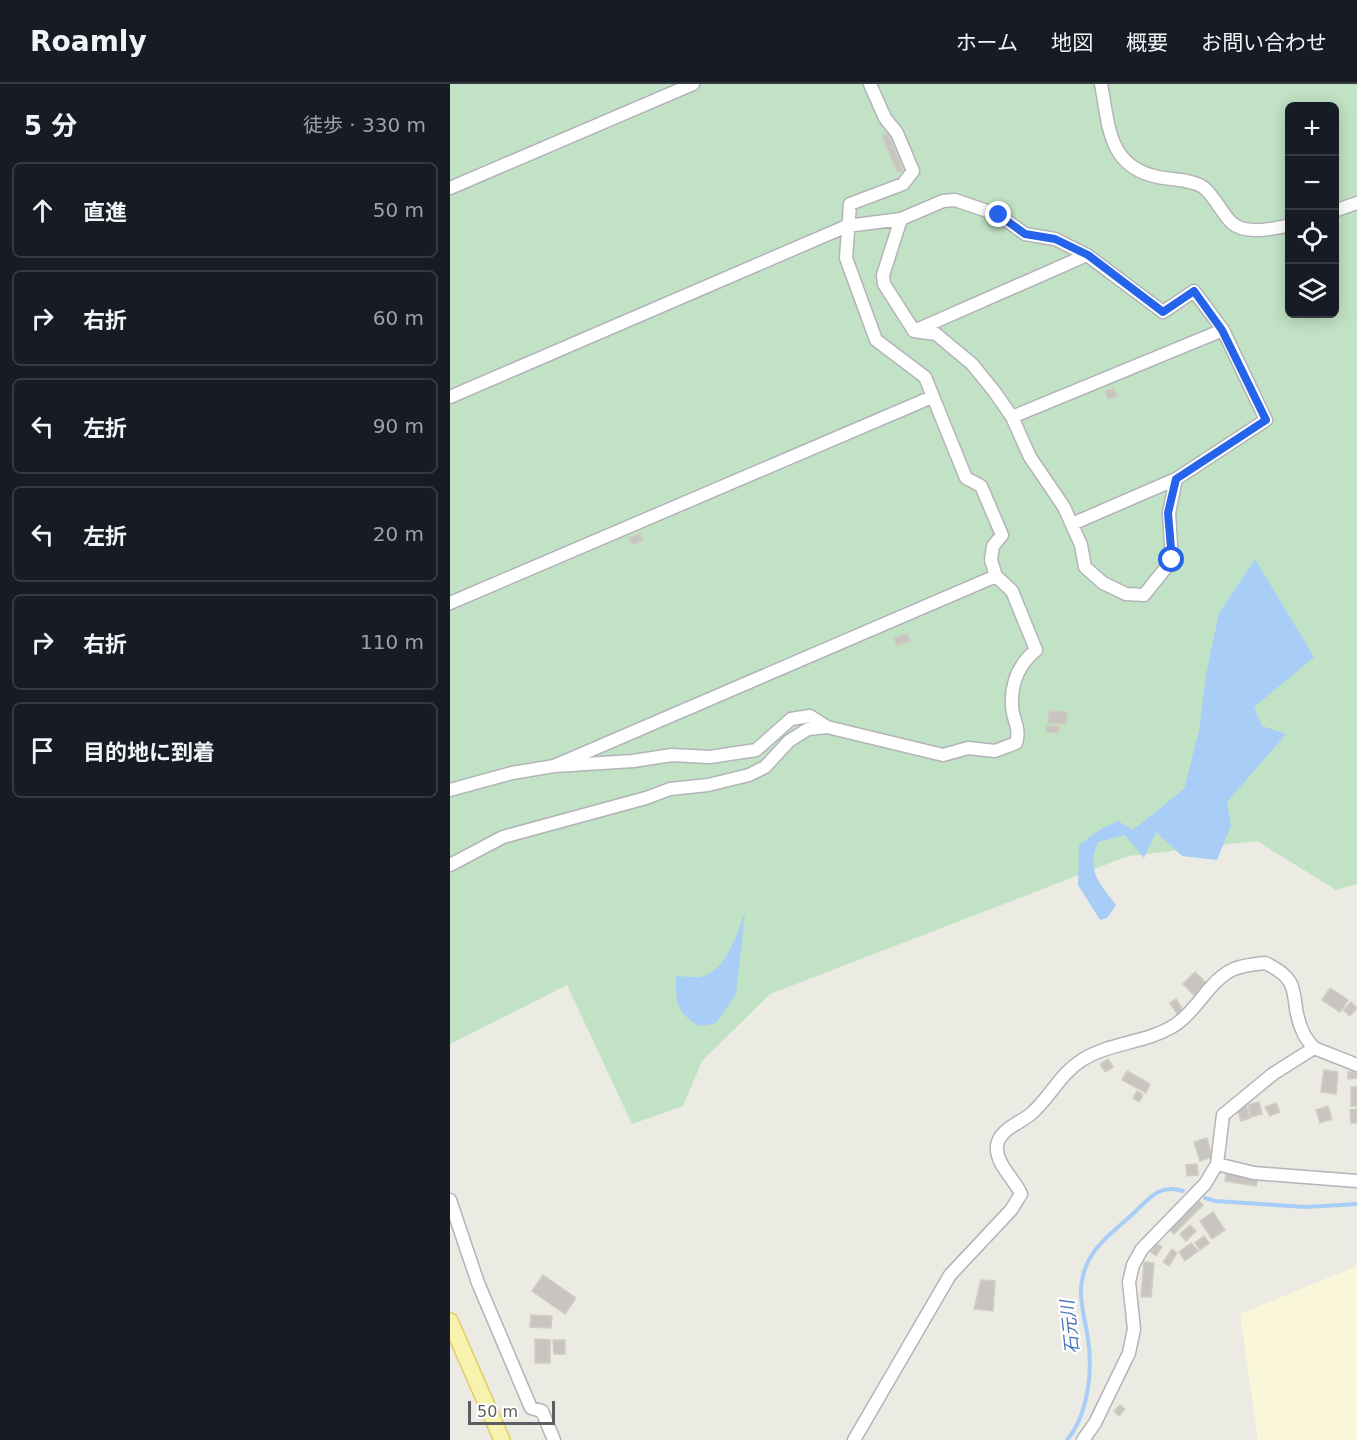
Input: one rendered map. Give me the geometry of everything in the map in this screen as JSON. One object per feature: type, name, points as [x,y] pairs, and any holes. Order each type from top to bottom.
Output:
[{"type":"main road","points":[[450,1321],[502,1440]]},
{"type":"street","points":[[450,188],[693,84]]},
{"type":"street","points":[[450,865],[503,837],[646,798],[670,789],[708,785],[749,775],[765,767],[789,741],[807,729],[827,727],[943,755],[968,748],[995,751],[1016,743],[1019,734],[1012,705],[1017,677],[1022,662],[1036,650],[1012,591],[996,576],[991,560],[993,546],[1002,535],[981,486],[966,478],[925,377],[876,340],[846,258],[850,204],[903,184],[913,171],[897,133],[885,118],[870,84]]},
{"type":"street","points":[[1101,84],[1111,139],[1117,152],[1130,165],[1155,177],[1182,180],[1203,188],[1232,224],[1251,230],[1285,226]]},
{"type":"street","points":[[450,397],[847,226],[901,219],[943,201],[955,200],[999,215],[1025,234],[1055,239],[1088,255],[1163,312],[1194,291],[1222,330],[1266,420],[1176,479],[1072,524]]},
{"type":"street","points":[[1338,210],[1357,203]]},
{"type":"street","points":[[901,219],[883,275],[884,284],[914,331],[936,334],[972,364],[1012,417],[1030,457],[1064,507],[1081,545],[1085,567],[1103,583],[1126,594],[1144,596],[1172,560],[1168,513],[1176,479]]},
{"type":"street","points":[[914,331],[1088,255]]},
{"type":"street","points":[[1012,417],[1222,330]]},
{"type":"street","points":[[450,603],[932,397]]},
{"type":"street","points":[[554,766],[996,576]]},
{"type":"street","points":[[450,790],[512,773],[554,766],[633,761],[672,755],[710,757],[756,750],[791,719],[810,716],[827,727]]},
{"type":"street","points":[[854,1440],[950,1275],[1017,1203],[1021,1194],[998,1157],[997,1146],[1001,1136],[1033,1112],[1062,1075],[1083,1060],[1113,1045],[1138,1040],[1175,1025],[1223,975],[1237,968],[1266,963],[1285,974],[1293,984],[1302,1032],[1314,1048],[1357,1065]]},
{"type":"street","points":[[1083,1440],[1095,1423],[1129,1353],[1134,1329],[1129,1282],[1137,1257],[1166,1221],[1205,1184],[1217,1164],[1223,1115],[1273,1074],[1314,1048]]},
{"type":"street","points":[[1217,1164],[1254,1173],[1357,1181]]},
{"type":"street","points":[[450,1200],[478,1283],[531,1408],[542,1411],[554,1440]]},
{"type":"shaded area","points":[[1357,1266],[1357,1440],[1258,1440],[1240,1314]]},
{"type":"green space","points":[[450,84],[1357,84],[1357,884],[1336,890],[1257,841],[1128,856],[770,994],[702,1061],[683,1106],[632,1124],[567,985],[450,1044]]},
{"type":"water","points":[[1255,559],[1314,657],[1254,707],[1262,726],[1286,734],[1227,802],[1231,826],[1217,860],[1182,856],[1156,832],[1144,858],[1125,835],[1098,842],[1093,861],[1096,876],[1116,905],[1107,918],[1100,920],[1078,885],[1079,845],[1102,828],[1118,821],[1133,830],[1184,789],[1199,731],[1206,675],[1219,613]]},
{"type":"water","points":[[745,913],[736,994],[716,1023],[700,1026],[686,1016],[679,1006],[676,976],[700,977],[717,968],[729,951]]},
{"type":"building","points":[[888,133],[903,170],[897,172],[882,136]]},
{"type":"building","points":[[1114,388],[1117,396],[1108,399],[1105,391]]},
{"type":"building","points":[[640,533],[643,540],[633,545],[629,538]]},
{"type":"building","points":[[907,633],[910,641],[897,646],[894,638]]},
{"type":"building","points":[[1049,711],[1067,712],[1067,724],[1048,723]]},
{"type":"building","points":[[1046,726],[1059,726],[1059,733],[1046,732]]},
{"type":"building","points":[[1195,972],[1208,985],[1196,997],[1183,984]]},
{"type":"building","points":[[1330,988],[1348,1000],[1340,1012],[1322,1000]]},
{"type":"building","points":[[1176,999],[1183,1010],[1177,1014],[1170,1003]]},
{"type":"building","points":[[1351,1002],[1357,1008],[1350,1016],[1343,1010]]},
{"type":"building","points":[[1108,1059],[1113,1067],[1105,1072],[1100,1064]]},
{"type":"building","points":[[1324,1070],[1338,1072],[1336,1094],[1321,1092]]},
{"type":"building","points":[[1127,1071],[1150,1084],[1146,1093],[1122,1080]]},
{"type":"building","points":[[1348,1072],[1357,1072],[1357,1078],[1348,1079]]},
{"type":"building","points":[[1351,1087],[1357,1087],[1357,1106],[1351,1106]]},
{"type":"building","points":[[1137,1091],[1143,1095],[1139,1102],[1133,1098]]},
{"type":"building","points":[[1259,1102],[1262,1114],[1251,1117],[1248,1105]]},
{"type":"building","points":[[1245,1103],[1250,1118],[1241,1121],[1236,1106]]},
{"type":"building","points":[[1276,1103],[1280,1112],[1270,1116],[1265,1107]]},
{"type":"building","points":[[1328,1106],[1332,1119],[1320,1123],[1316,1110]]},
{"type":"building","points":[[1357,1109],[1357,1123],[1351,1123],[1350,1110]]},
{"type":"building","points":[[1207,1138],[1212,1157],[1200,1161],[1194,1142]]},
{"type":"building","points":[[1197,1164],[1198,1175],[1187,1176],[1186,1165]]},
{"type":"building","points":[[1226,1173],[1258,1179],[1256,1186],[1225,1181]]},
{"type":"building","points":[[1197,1199],[1203,1205],[1174,1234],[1168,1228]]},
{"type":"building","points":[[1213,1212],[1225,1230],[1212,1239],[1200,1221]]},
{"type":"building","points":[[1190,1225],[1196,1231],[1186,1241],[1180,1234]]},
{"type":"building","points":[[1204,1236],[1209,1243],[1200,1250],[1195,1243]]},
{"type":"building","points":[[1191,1243],[1198,1251],[1185,1261],[1179,1252]]},
{"type":"building","points":[[1157,1244],[1162,1247],[1156,1256],[1151,1252]]},
{"type":"building","points":[[1172,1249],[1177,1253],[1169,1266],[1163,1262]]},
{"type":"building","points":[[1144,1262],[1154,1263],[1151,1297],[1141,1297]]},
{"type":"building","points":[[543,1275],[576,1298],[565,1314],[532,1291]]},
{"type":"building","points":[[981,1280],[995,1281],[993,1311],[974,1309]]},
{"type":"building","points":[[531,1315],[552,1316],[551,1328],[530,1327]]},
{"type":"building","points":[[535,1339],[550,1340],[550,1363],[535,1363]]},
{"type":"building","points":[[553,1340],[565,1340],[565,1354],[554,1354]]},
{"type":"building","points":[[1120,1405],[1125,1409],[1119,1416],[1114,1411]]},
{"type":"waterway","name":"石元川","points":[[1067,1440],[1080,1418],[1089,1378],[1088,1339],[1081,1292],[1083,1274],[1087,1264],[1103,1241],[1152,1196],[1168,1189],[1183,1191]]},
{"type":"waterway","name":"石元川","points":[[1205,1198],[1215,1201],[1306,1207],[1357,1204]]},
{"type":"route","points":[[999,215],[1025,234],[1055,239],[1088,255],[1163,312],[1194,291],[1222,330],[1266,420],[1176,479],[1168,513],[1172,560]]}]
